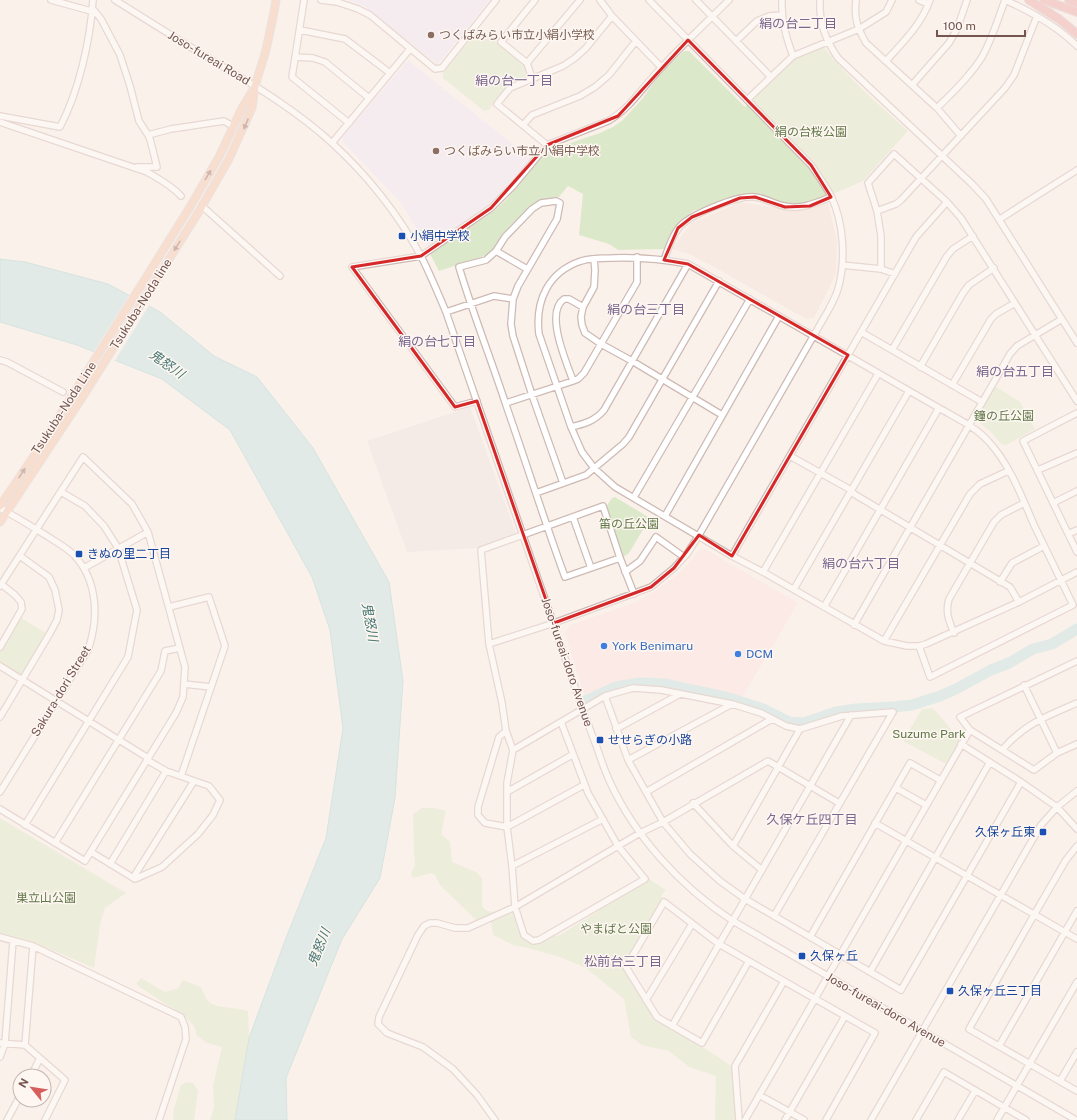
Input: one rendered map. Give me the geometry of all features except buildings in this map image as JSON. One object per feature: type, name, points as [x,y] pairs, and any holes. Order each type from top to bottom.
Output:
[{"type":"highway","points":[[1029,0],[1059,19],[1077,34]]},
{"type":"highway","points":[[1044,0],[1077,12]]},
{"type":"highway","points":[[1068,0],[1077,3]]},
{"type":"main road","name":"Tsukuba-Noda line","points":[[7,512],[80,401],[198,213],[229,159],[252,108],[255,86],[266,50],[276,0]]},
{"type":"main road","name":"Tsukuba-Noda line","points":[[190,207],[219,158],[242,108],[255,86]]},
{"type":"main road","name":"Tsukuba-Noda Line","points":[[0,507],[73,396],[190,207]]},
{"type":"main road","points":[[0,522],[7,512]]},
{"type":"street","points":[[51,0],[92,10],[102,19],[120,55],[139,121],[150,139],[157,167],[133,167]]},
{"type":"street","points":[[0,116],[60,127],[72,103],[79,78],[84,58],[93,0]]},
{"type":"street","name":"Joso-fureai Road","points":[[115,0],[255,86],[306,121],[332,143]]},
{"type":"street","points":[[304,0],[292,77],[349,122]]},
{"type":"street","points":[[321,0],[336,2],[358,9],[370,16],[435,69],[442,68],[496,0]]},
{"type":"street","points":[[532,78],[527,63],[501,42],[535,0]]},
{"type":"street","points":[[527,63],[580,0]]},
{"type":"street","points":[[600,0],[612,16],[661,67]]},
{"type":"street","points":[[489,644],[554,623],[651,587],[661,580],[684,557],[699,535],[814,336],[838,289],[842,265],[842,244],[839,220],[831,197],[822,180],[811,165],[649,0]]},
{"type":"street","points":[[696,0],[771,77]]},
{"type":"street","points":[[477,401],[455,407],[352,267],[421,256],[491,208],[513,186],[547,145],[618,116],[661,67],[729,0]]},
{"type":"street","points":[[782,0],[784,28],[792,56]]},
{"type":"street","points":[[820,0],[819,10],[822,28],[827,42],[838,58],[942,155],[986,199],[1077,343]]},
{"type":"street","points":[[856,0],[855,12],[859,29],[866,43],[938,108],[961,136]]},
{"type":"street","points":[[747,100],[792,56],[859,29],[886,12],[892,0]]},
{"type":"street","points":[[886,61],[917,27],[924,15],[929,2],[919,0]]},
{"type":"street","points":[[912,85],[949,43],[957,29],[967,0]]},
{"type":"street","points":[[938,108],[973,70],[982,56],[991,38],[1005,0],[1029,10],[1067,36],[1077,46]]},
{"type":"street","points":[[736,42],[757,21],[769,16],[782,15]]},
{"type":"street","points":[[547,145],[497,104],[510,88],[563,66],[575,58],[586,48],[612,16]]},
{"type":"street","points":[[877,211],[896,204],[1005,88],[1014,75],[1037,16]]},
{"type":"street","points":[[300,30],[345,39],[390,73]]},
{"type":"street","points":[[523,125],[532,115],[580,96],[595,87],[609,75],[636,41]]},
{"type":"street","points":[[332,143],[410,49]]},
{"type":"street","points":[[295,56],[314,58],[325,62],[369,98]]},
{"type":"street","points":[[148,134],[170,129],[224,121],[234,127]]},
{"type":"street","points":[[0,122],[147,172],[176,190],[180,196]]},
{"type":"street","name":"Joso-fureai-doro Avenue","points":[[332,143],[353,164],[385,201],[400,223],[421,256],[446,312],[554,623],[582,710],[609,780],[640,833],[684,882],[715,910],[1076,1120]]},
{"type":"street","points":[[881,269],[881,236],[877,211],[868,182],[894,154],[947,202],[961,218],[994,268],[1077,402]]},
{"type":"street","points":[[1000,219],[1077,170]]},
{"type":"street","points":[[664,260],[671,241],[678,228],[692,217],[740,198],[755,197],[785,206],[810,206],[831,197]]},
{"type":"street","points":[[563,483],[532,395],[513,336],[511,324],[513,299],[518,286],[557,219],[560,203],[556,201],[541,202],[532,209],[505,238],[496,251],[486,260],[459,267],[564,577],[620,558]]},
{"type":"street","points":[[732,556],[916,237],[947,202]]},
{"type":"street","points":[[202,206],[280,276]]},
{"type":"street","points":[[892,350],[946,256],[953,249],[973,236]]},
{"type":"street","points":[[496,251],[527,269]]},
{"type":"street","points":[[506,403],[574,381],[584,373],[637,282],[637,257]]},
{"type":"street","points":[[919,646],[930,677],[1073,604],[1061,580],[1044,546],[1008,471],[998,453],[989,442],[969,426],[939,408],[688,264],[637,257],[594,258],[570,266],[560,273],[544,294],[539,308],[539,334],[571,428],[582,452],[594,468],[615,486],[732,556],[794,589],[884,641],[907,646],[919,646],[954,633],[1019,602],[1061,580],[1077,572]]},
{"type":"street","points":[[594,258],[594,287],[583,306],[581,317],[585,332],[601,344],[632,361],[722,416]]},
{"type":"street","points":[[571,428],[592,421],[604,410],[688,264]]},
{"type":"street","points":[[842,265],[881,269],[895,274]]},
{"type":"street","points":[[920,367],[962,293],[969,285],[994,268]]},
{"type":"street","points":[[536,493],[586,475],[623,444],[719,281]]},
{"type":"street","points":[[446,312],[494,296],[513,299]]},
{"type":"street","points":[[574,381],[558,334],[556,321],[558,309],[562,300],[567,299],[583,306]]},
{"type":"street","points":[[634,497],[750,299]]},
{"type":"street","points":[[952,385],[991,319],[996,314],[1015,303]]},
{"type":"street","points":[[665,516],[779,316]]},
{"type":"street","points":[[854,625],[1010,354],[1016,346],[1062,319]]},
{"type":"street","points":[[861,332],[982,402]]},
{"type":"street","points":[[0,360],[7,362],[63,392]]},
{"type":"street","points":[[763,572],[878,374]]},
{"type":"street","points":[[794,589],[909,391]]},
{"type":"street","points":[[824,607],[939,408]]},
{"type":"street","points":[[1077,413],[1023,441],[1077,552]]},
{"type":"street","points":[[1038,470],[1077,453]]},
{"type":"street","points":[[790,456],[851,490],[854,494],[1010,588],[1019,602]]},
{"type":"street","points":[[0,648],[22,609],[21,602],[15,595],[1,585],[83,457],[132,504],[148,532],[185,667],[183,697],[176,713],[85,861],[0,809]]},
{"type":"street","points":[[884,641],[974,489],[980,484],[1008,471]]},
{"type":"street","points":[[1053,503],[1077,491]]},
{"type":"street","points":[[25,825],[128,657],[136,610],[118,548],[104,526],[85,506],[61,492]]},
{"type":"street","points":[[954,633],[946,614],[946,607],[949,599],[997,518],[1024,503]]},
{"type":"street","points":[[561,722],[584,785],[618,846],[645,879],[538,940],[533,941],[524,935],[515,907],[507,827],[507,792],[513,750],[506,731],[502,703],[489,644],[482,550],[603,506],[620,558],[634,594]]},
{"type":"street","name":"Sakura-dori Street","points":[[0,507],[68,550],[84,568],[90,581],[95,602],[95,624],[88,650],[0,792]]},
{"type":"street","points":[[573,517],[591,568]]},
{"type":"street","points":[[1068,534],[1077,530]]},
{"type":"street","points":[[84,568],[148,532]]},
{"type":"street","points":[[625,572],[640,561],[656,537],[684,557]]},
{"type":"street","points":[[1000,582],[1012,563],[1044,546]]},
{"type":"street","points":[[0,717],[52,630],[57,620],[59,610],[55,590],[49,577],[20,556]]},
{"type":"street","points":[[169,607],[209,597],[224,646],[181,776]]},
{"type":"street","points":[[55,843],[161,671],[165,651],[180,648]]},
{"type":"street","points":[[1077,661],[1024,685],[960,717],[970,730],[1034,770],[1057,753],[1077,744]]},
{"type":"street","points":[[0,666],[118,739],[166,771],[209,786],[220,800],[213,815],[198,834],[162,868],[135,879],[91,852]]},
{"type":"street","points":[[184,684],[210,687]]},
{"type":"street","points":[[1024,685],[1057,753]]},
{"type":"street","points":[[513,750],[605,696],[633,688],[661,690],[732,704],[761,713],[786,726],[800,729],[842,716],[893,712],[774,916]]},
{"type":"street","points":[[616,729],[680,694]]},
{"type":"street","points":[[605,696],[628,760],[663,822],[690,854],[720,881],[745,899],[901,990],[1021,782]]},
{"type":"street","points":[[1002,750],[1013,737],[1026,727],[1077,702]]},
{"type":"street","points":[[628,760],[732,704]]},
{"type":"street","points":[[672,1026],[851,715]]},
{"type":"street","points":[[646,792],[772,719]]},
{"type":"street","points":[[733,846],[800,729]]},
{"type":"street","points":[[745,1120],[905,840],[970,730]]},
{"type":"street","points":[[506,731],[499,737],[478,807],[478,815],[485,823],[507,827],[584,785]]},
{"type":"street","points":[[962,744],[1057,807],[1077,829]]},
{"type":"street","points":[[507,792],[572,755]]},
{"type":"street","points":[[495,1120],[477,1095],[453,1069],[423,1047],[387,1033],[378,1024],[378,1020],[418,935],[424,926],[430,923],[437,923],[455,928],[468,928],[515,907],[640,833],[663,822],[693,803],[768,761],[840,803]]},
{"type":"street","points":[[870,972],[990,762]]},
{"type":"street","points":[[810,937],[910,763],[940,780]]},
{"type":"street","points":[[110,864],[166,771]]},
{"type":"street","points":[[133,878],[194,781]]},
{"type":"street","points":[[896,788],[926,805]]},
{"type":"street","points":[[871,1120],[1041,825],[1057,807],[1077,791]]},
{"type":"street","points":[[693,803],[733,846],[762,870]]},
{"type":"street","points":[[512,866],[603,819]]},
{"type":"street","points":[[875,823],[1077,939]]},
{"type":"street","points":[[1077,846],[1066,860],[969,1029],[1077,1091]]},
{"type":"street","points":[[749,961],[702,1043],[657,1017],[626,967],[664,902],[719,944],[749,961],[814,998],[875,1033],[826,1120]]},
{"type":"street","points":[[999,1046],[1077,911]]},
{"type":"street","points":[[646,1000],[692,924]]},
{"type":"street","points":[[0,937],[32,946],[181,1017],[185,1027],[186,1039],[159,1120]]},
{"type":"street","points":[[0,1057],[3,1043],[13,941]]},
{"type":"street","points":[[25,1045],[32,946]]},
{"type":"street","points":[[740,1120],[735,1066],[784,981]]},
{"type":"street","points":[[997,1120],[1077,982]]},
{"type":"street","points":[[784,1120],[845,1016]]},
{"type":"street","points":[[3,1043],[25,1045],[65,1080],[46,1119]]},
{"type":"street","points":[[1060,1081],[1077,1052]]},
{"type":"street","points":[[35,1068],[40,1058]]},
{"type":"street","points":[[916,1120],[944,1072],[1026,1120]]},
{"type":"street","points":[[958,1120],[975,1091]]},
{"type":"street","points":[[759,1095],[804,1120]]},
{"type":"street","points":[[7,1120],[14,1108]]},
{"type":"highlighted area","points":[[688,40],[811,165],[831,197],[810,206],[785,207],[755,197],[740,198],[692,217],[678,228],[664,260],[688,264],[848,355],[732,556],[699,535],[674,568],[651,587],[554,623],[477,401],[455,407],[352,267],[421,256],[491,208],[547,145],[618,116]]},
{"type":"shaded area","name":"つくばみらい市立小絹小学校","points":[[347,0],[490,0],[437,64],[364,6]]},
{"type":"shaded area","name":"つくばみらい市立小絹中学校","points":[[408,60],[531,159],[500,196],[484,210],[429,248],[400,202],[343,142],[342,137]]},
{"type":"shaded area","points":[[741,202],[788,210],[810,209],[828,203],[837,241],[836,274],[814,318],[806,319],[718,269],[689,254],[672,249],[691,223]]},
{"type":"shaded area","points":[[470,407],[516,533],[477,548],[407,552],[367,441]]},
{"type":"shaded area","points":[[705,549],[798,603],[741,699],[663,680],[647,679],[622,682],[584,694],[565,633],[570,625],[634,603],[655,591],[677,575],[691,561],[698,551]]},
{"type":"green space","points":[[479,29],[525,65],[528,74],[526,77],[509,86],[489,110],[484,111],[443,78],[443,73]]},
{"type":"green space","name":"絹の台桜公園","points":[[824,47],[853,81],[908,131],[863,181],[826,197],[805,204],[786,204],[755,194],[739,196],[693,211],[675,228],[664,249],[618,250],[609,244],[579,235],[583,194],[568,186],[558,198],[539,200],[510,226],[491,252],[487,255],[439,271],[430,254],[494,211],[506,200],[547,151],[600,133],[623,120],[643,98],[658,76],[684,51],[689,51],[745,107],[794,58]]},
{"type":"green space","name":"鐘の丘公園","points":[[995,386],[1020,402],[1035,429],[1006,445],[1001,444],[993,434],[980,423],[978,416]]},
{"type":"green space","name":"笛の丘公園","points":[[615,497],[650,518],[629,553],[623,557],[606,507],[612,498]]},
{"type":"green space","points":[[21,618],[48,634],[22,676],[0,663],[0,652]]},
{"type":"green space","name":"Suzume Park","points":[[933,708],[960,740],[946,764],[903,741],[922,709]]},
{"type":"green space","name":"やまばと公園","points":[[422,808],[435,808],[446,811],[441,834],[450,842],[452,862],[476,872],[482,878],[482,906],[487,911],[513,914],[519,933],[527,941],[560,935],[649,879],[666,890],[661,896],[663,899],[626,961],[625,972],[655,1019],[717,1056],[732,1067],[736,1120],[715,1120],[716,1076],[689,1067],[669,1051],[642,1045],[631,1037],[624,999],[586,968],[560,957],[513,945],[493,935],[491,922],[477,921],[440,885],[435,875],[432,873],[413,878],[411,874],[415,865],[413,814]]},
{"type":"green space","name":"巣立山公園","points":[[0,818],[126,893],[105,908],[100,924],[94,968],[36,944],[0,934]]},
{"type":"green space","points":[[141,978],[165,992],[178,988],[183,980],[201,987],[207,1000],[212,1004],[221,1007],[248,1011],[249,1038],[235,1120],[210,1120],[214,1108],[213,1086],[222,1047],[207,1043],[196,1035],[195,1028],[192,1023],[136,984]]},
{"type":"green space","points":[[186,1082],[193,1083],[198,1091],[194,1120],[173,1120],[174,1109],[181,1085]]},
{"type":"water","name":"鬼怒川","points":[[0,259],[25,262],[108,284],[160,312],[214,356],[257,377],[313,448],[389,582],[403,681],[395,798],[380,878],[342,939],[286,1078],[287,1120],[235,1120],[249,1038],[286,938],[326,838],[343,728],[330,630],[312,577],[230,430],[162,379],[77,345],[0,322]]},
{"type":"pier","points":[[130,294],[150,304],[114,362],[93,353]]},
{"type":"waterway","points":[[587,700],[616,687],[640,683],[664,684],[729,698],[763,709],[789,722],[804,723],[836,712],[912,705],[940,696],[991,670],[1009,663],[1033,649],[1052,644],[1077,629]]},
{"type":"place","name":"つくばみらい市立小絹小学校","points":[[431,35]]},
{"type":"place","name":"つくばみらい市立小絹中学校","points":[[436,151]]},
{"type":"place","name":"小絹中学校","points":[[402,236]]},
{"type":"place","name":"きぬの里二丁目","points":[[79,554]]},
{"type":"place","name":"York Benimaru","points":[[604,646]]},
{"type":"place","name":"DCM","points":[[738,654]]},
{"type":"place","name":"せせらぎの小路","points":[[600,740]]},
{"type":"place","name":"久保ヶ丘東","points":[[1043,832]]},
{"type":"place","name":"久保ヶ丘","points":[[802,956]]},
{"type":"place","name":"久保ヶ丘三丁目","points":[[950,991]]},
{"type":"district","name":"絹の台二丁目","points":[[798,23]]},
{"type":"district","name":"絹の台一丁目","points":[[514,80]]},
{"type":"district","name":"絹の台三丁目","points":[[646,309]]},
{"type":"district","name":"絹の台七丁目","points":[[437,341]]},
{"type":"district","name":"絹の台五丁目","points":[[1015,371]]},
{"type":"district","name":"絹の台六丁目","points":[[861,563]]},
{"type":"district","name":"久保ケ丘四丁目","points":[[812,819]]},
{"type":"district","name":"松前台三丁目","points":[[623,961]]}]
